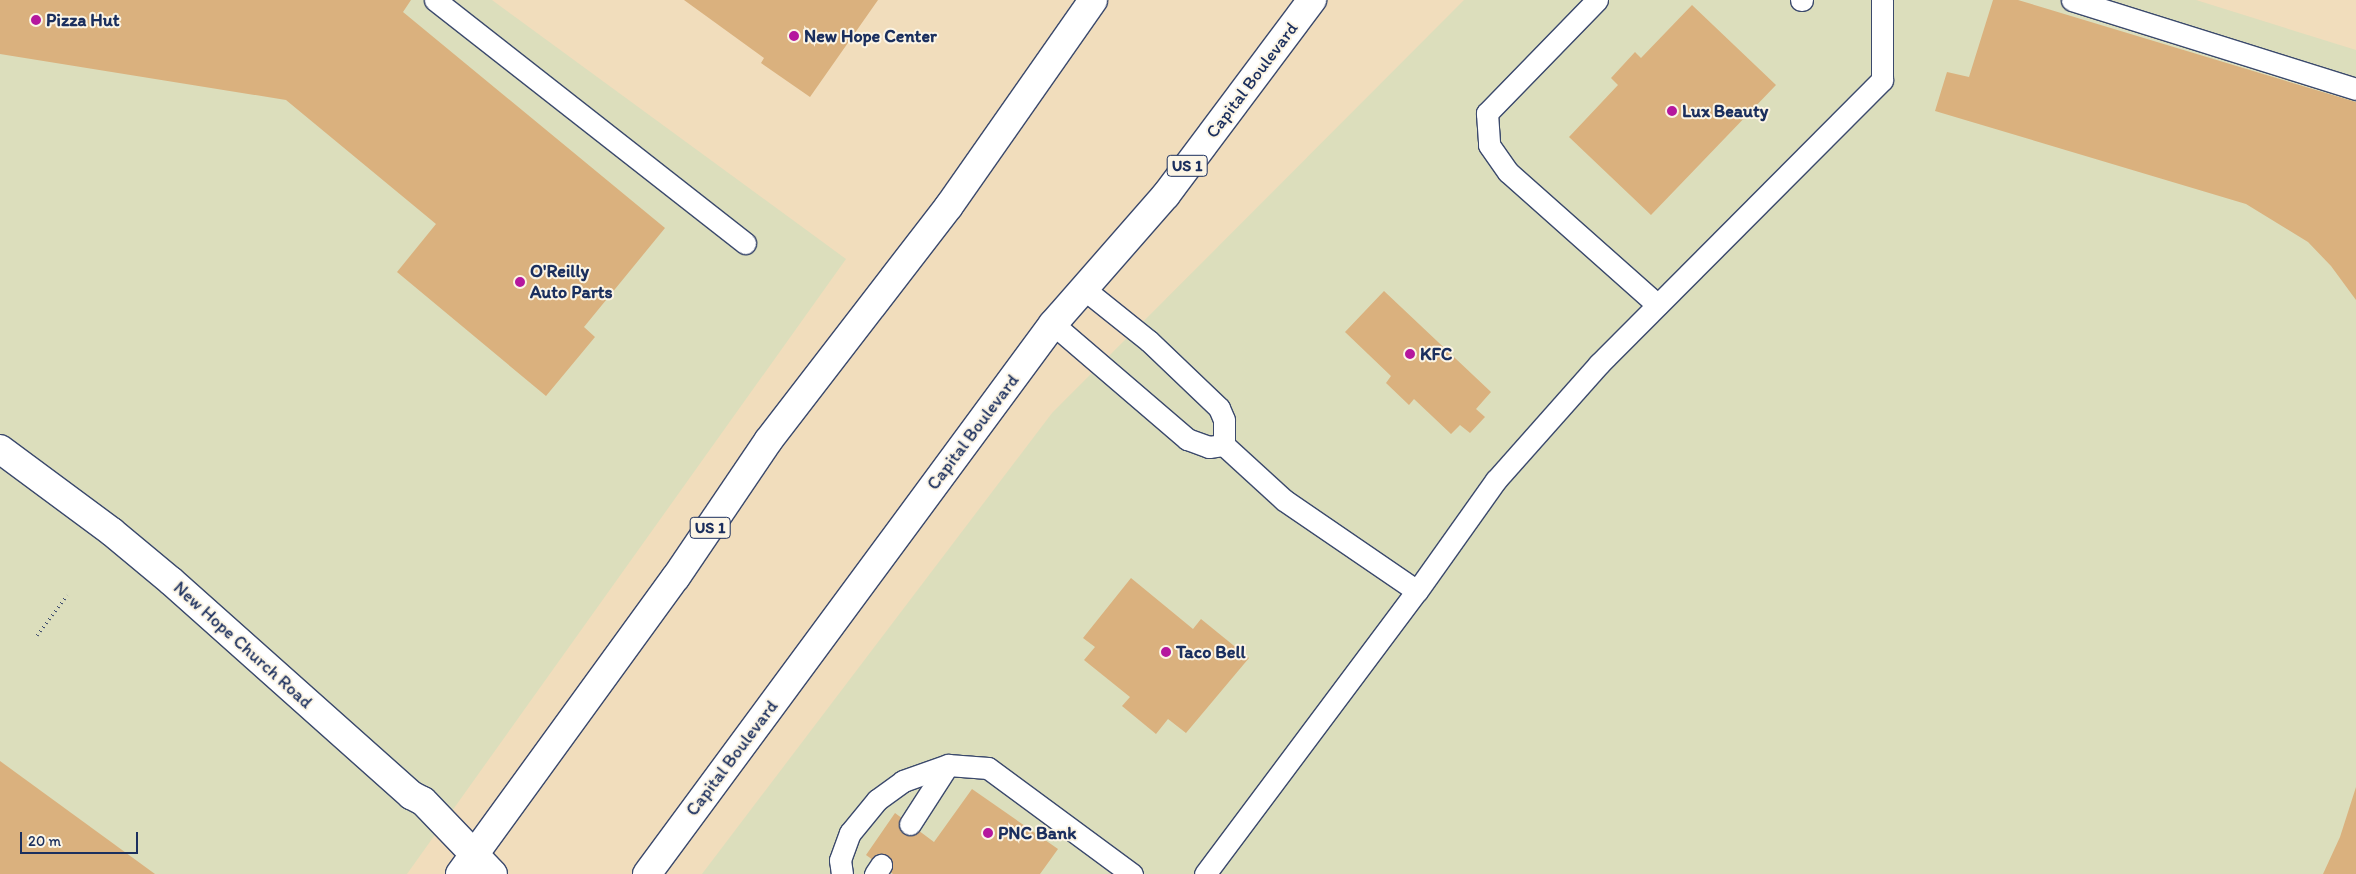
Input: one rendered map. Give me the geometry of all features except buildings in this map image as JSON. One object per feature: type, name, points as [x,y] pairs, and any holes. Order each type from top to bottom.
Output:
[{"type":"main road","name":"US 1","points":[[467,864],[676,577],[768,441],[949,206],[1093,0]]},
{"type":"main road","name":"Capital Boulevard","points":[[647,874],[1053,324],[1166,196],[1312,0]]},
{"type":"main road","name":"New Hope Church Road","points":[[0,448],[112,532],[171,581],[411,796],[423,801],[467,864],[493,874]]},
{"type":"lane","points":[[435,0],[745,243]]},
{"type":"lane","points":[[1597,0],[1487,112],[1489,145],[1508,172],[1658,305]]},
{"type":"lane","points":[[1205,874],[1416,591],[1496,480],[1598,364],[1882,80],[1882,0]]},
{"type":"lane","points":[[2072,0],[2356,90]]},
{"type":"lane","points":[[1084,289],[1149,341],[1219,408],[1224,420],[1224,445],[1284,500],[1416,591]]},
{"type":"lane","points":[[1053,324],[1187,439],[1209,447],[1224,445]]},
{"type":"lane","points":[[910,824],[948,765]]},
{"type":"lane","points":[[842,874],[840,860],[850,833],[877,800],[903,781],[948,765],[988,768],[1132,874]]},
{"type":"path","points":[[38,635],[67,594]]},
{"type":"shaded area","points":[[0,0],[492,0],[846,259],[407,874],[0,874]]},
{"type":"shaded area","points":[[1464,0],[2196,0],[2356,50],[2356,874],[702,874],[1052,413]]},
{"type":"place","name":"Pizza Hut","points":[[36,20]]},
{"type":"place","name":"New Hope Center","points":[[794,36]]},
{"type":"place","name":"Lux Beauty","points":[[1672,111]]},
{"type":"place","name":"O'Reilly Auto Parts","points":[[520,282]]},
{"type":"place","name":"KFC","points":[[1410,354]]},
{"type":"place","name":"Taco Bell","points":[[1166,652]]},
{"type":"place","name":"PNC Bank","points":[[988,833]]}]
